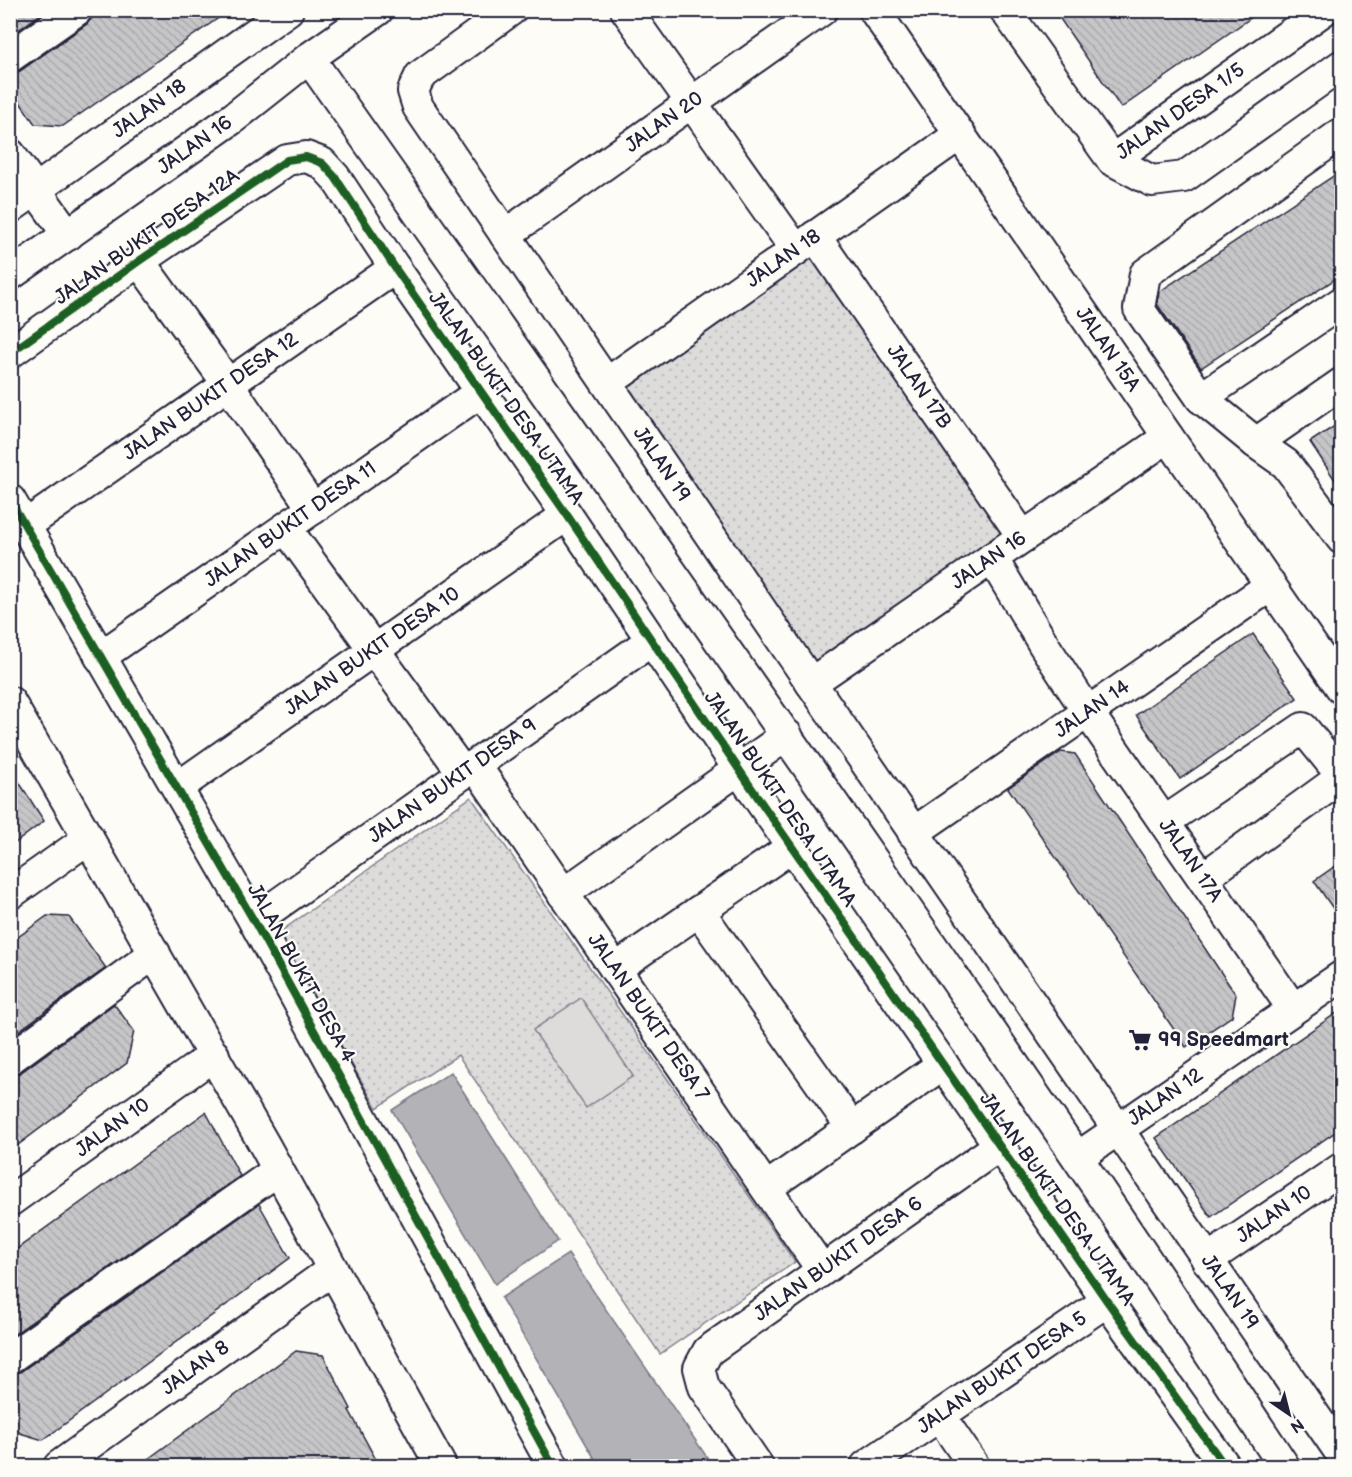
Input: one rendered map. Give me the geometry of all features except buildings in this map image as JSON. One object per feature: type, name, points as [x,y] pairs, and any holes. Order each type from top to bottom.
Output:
[{"type":"street","points":[[10,57],[77,10]]},
{"type":"street","name":"JALAN 18","points":[[10,208],[288,10]]},
{"type":"street","name":"JALAN 16","points":[[10,274],[232,119],[309,58],[378,10]]},
{"type":"street","name":"JALAN 19","points":[[511,10],[420,76],[413,91],[418,107],[1341,1455]]},
{"type":"street","name":"JALAN 17B","points":[[626,10],[691,103],[806,243],[1023,537]]},
{"type":"street","name":"JALAN 20","points":[[506,235],[822,10]]},
{"type":"street","name":"JALAN 15A","points":[[874,10],[1341,689]]},
{"type":"street","points":[[1005,10],[1112,160]]},
{"type":"street","name":"JALAN DESA 1/5","points":[[1324,10],[1112,160],[1152,181],[1184,177],[1341,65]]},
{"type":"street","name":"JALAN BUKIT DESA UTAMA","points":[[309,58],[787,735],[1078,1157],[1284,1467]]},
{"type":"street","points":[[1341,133],[1145,274],[1139,309],[1201,398],[1256,443],[1286,464],[1341,539]]},
{"type":"street","name":"JALAN 18","points":[[607,383],[959,135]]},
{"type":"street","points":[[10,154],[68,234]]},
{"type":"street","name":"JALAN BUKIT DESA UTAMA","points":[[306,157],[322,163],[335,177],[738,769],[1225,1467]]},
{"type":"street","name":"JALAN BUKIT DESA 12A","points":[[10,353],[287,160],[306,157]]},
{"type":"street","points":[[139,261],[228,384],[313,509]]},
{"type":"street","name":"JALAN BUKIT DESA 12","points":[[26,525],[395,268]]},
{"type":"street","points":[[1201,398],[1341,302]]},
{"type":"street","points":[[1256,443],[1341,383]]},
{"type":"street","name":"JALAN BUKIT DESA 11","points":[[100,657],[482,391]]},
{"type":"street","name":"JALAN 16","points":[[811,683],[1168,437]]},
{"type":"street","name":"JALAN BUKIT DESA 4","points":[[10,500],[255,921],[554,1467]]},
{"type":"street","name":"JALAN BUKIT DESA 10","points":[[178,787],[567,515]]},
{"type":"street","name":"JALAN BUKIT DESA 7","points":[[286,528],[374,650],[469,769],[563,894],[822,1270]]},
{"type":"street","name":"JALAN 17A","points":[[992,558],[1087,711],[1293,1009]]},
{"type":"street","name":"JALAN 14","points":[[913,833],[1270,586]]},
{"type":"street","name":"JALAN BUKIT DESA 9","points":[[255,921],[652,640]]},
{"type":"street","points":[[10,702],[20,738],[89,838],[214,1055],[441,1467]]},
{"type":"street","points":[[1164,822],[1303,728],[1341,776],[1203,878]]},
{"type":"street","points":[[563,894],[787,735]]},
{"type":"street","points":[[10,894],[89,838]]},
{"type":"street","points":[[615,969],[792,847]]},
{"type":"street","points":[[699,911],[852,1128]]},
{"type":"street","points":[[10,1059],[155,953]]},
{"type":"street","name":"JALAN 12","points":[[1078,1157],[1341,976]]},
{"type":"street","name":"JALAN 10","points":[[10,1201],[214,1055]]},
{"type":"street","points":[[766,1188],[943,1064]]},
{"type":"street","name":"JALAN BUKIT DESA 6","points":[[758,1467],[704,1387],[699,1368],[708,1351],[1000,1145]]},
{"type":"street","points":[[10,1358],[278,1170]]},
{"type":"street","name":"JALAN 10","points":[[1207,1260],[1339,1175]]},
{"type":"street","name":"JALAN 8","points":[[58,1467],[332,1270]]},
{"type":"street","name":"JALAN BUKIT DESA 5","points":[[866,1467],[1107,1301]]},
{"type":"street","points":[[939,1416],[974,1467]]},
{"type":"shaded area","points":[[815,236],[1023,537],[811,683],[607,383]]},
{"type":"shaded area","points":[[471,797],[795,1262],[660,1354],[458,1055],[377,1108],[277,934]]},
{"type":"shaded area","points":[[581,998],[633,1076],[586,1108],[533,1030]]},
{"type":"shaded area","points":[[451,1072],[558,1241],[495,1284],[392,1110]]},
{"type":"shaded area","points":[[568,1254],[713,1466],[599,1466],[501,1298]]},
{"type":"cycle path","points":[[10,353],[287,160],[306,157],[322,163],[335,177],[763,805],[1107,1301],[1225,1466]]},
{"type":"cycle path","points":[[10,500],[254,921],[553,1466]]},
{"type":"place","name":"99 Speedmart","points":[[1140,1040]]}]
